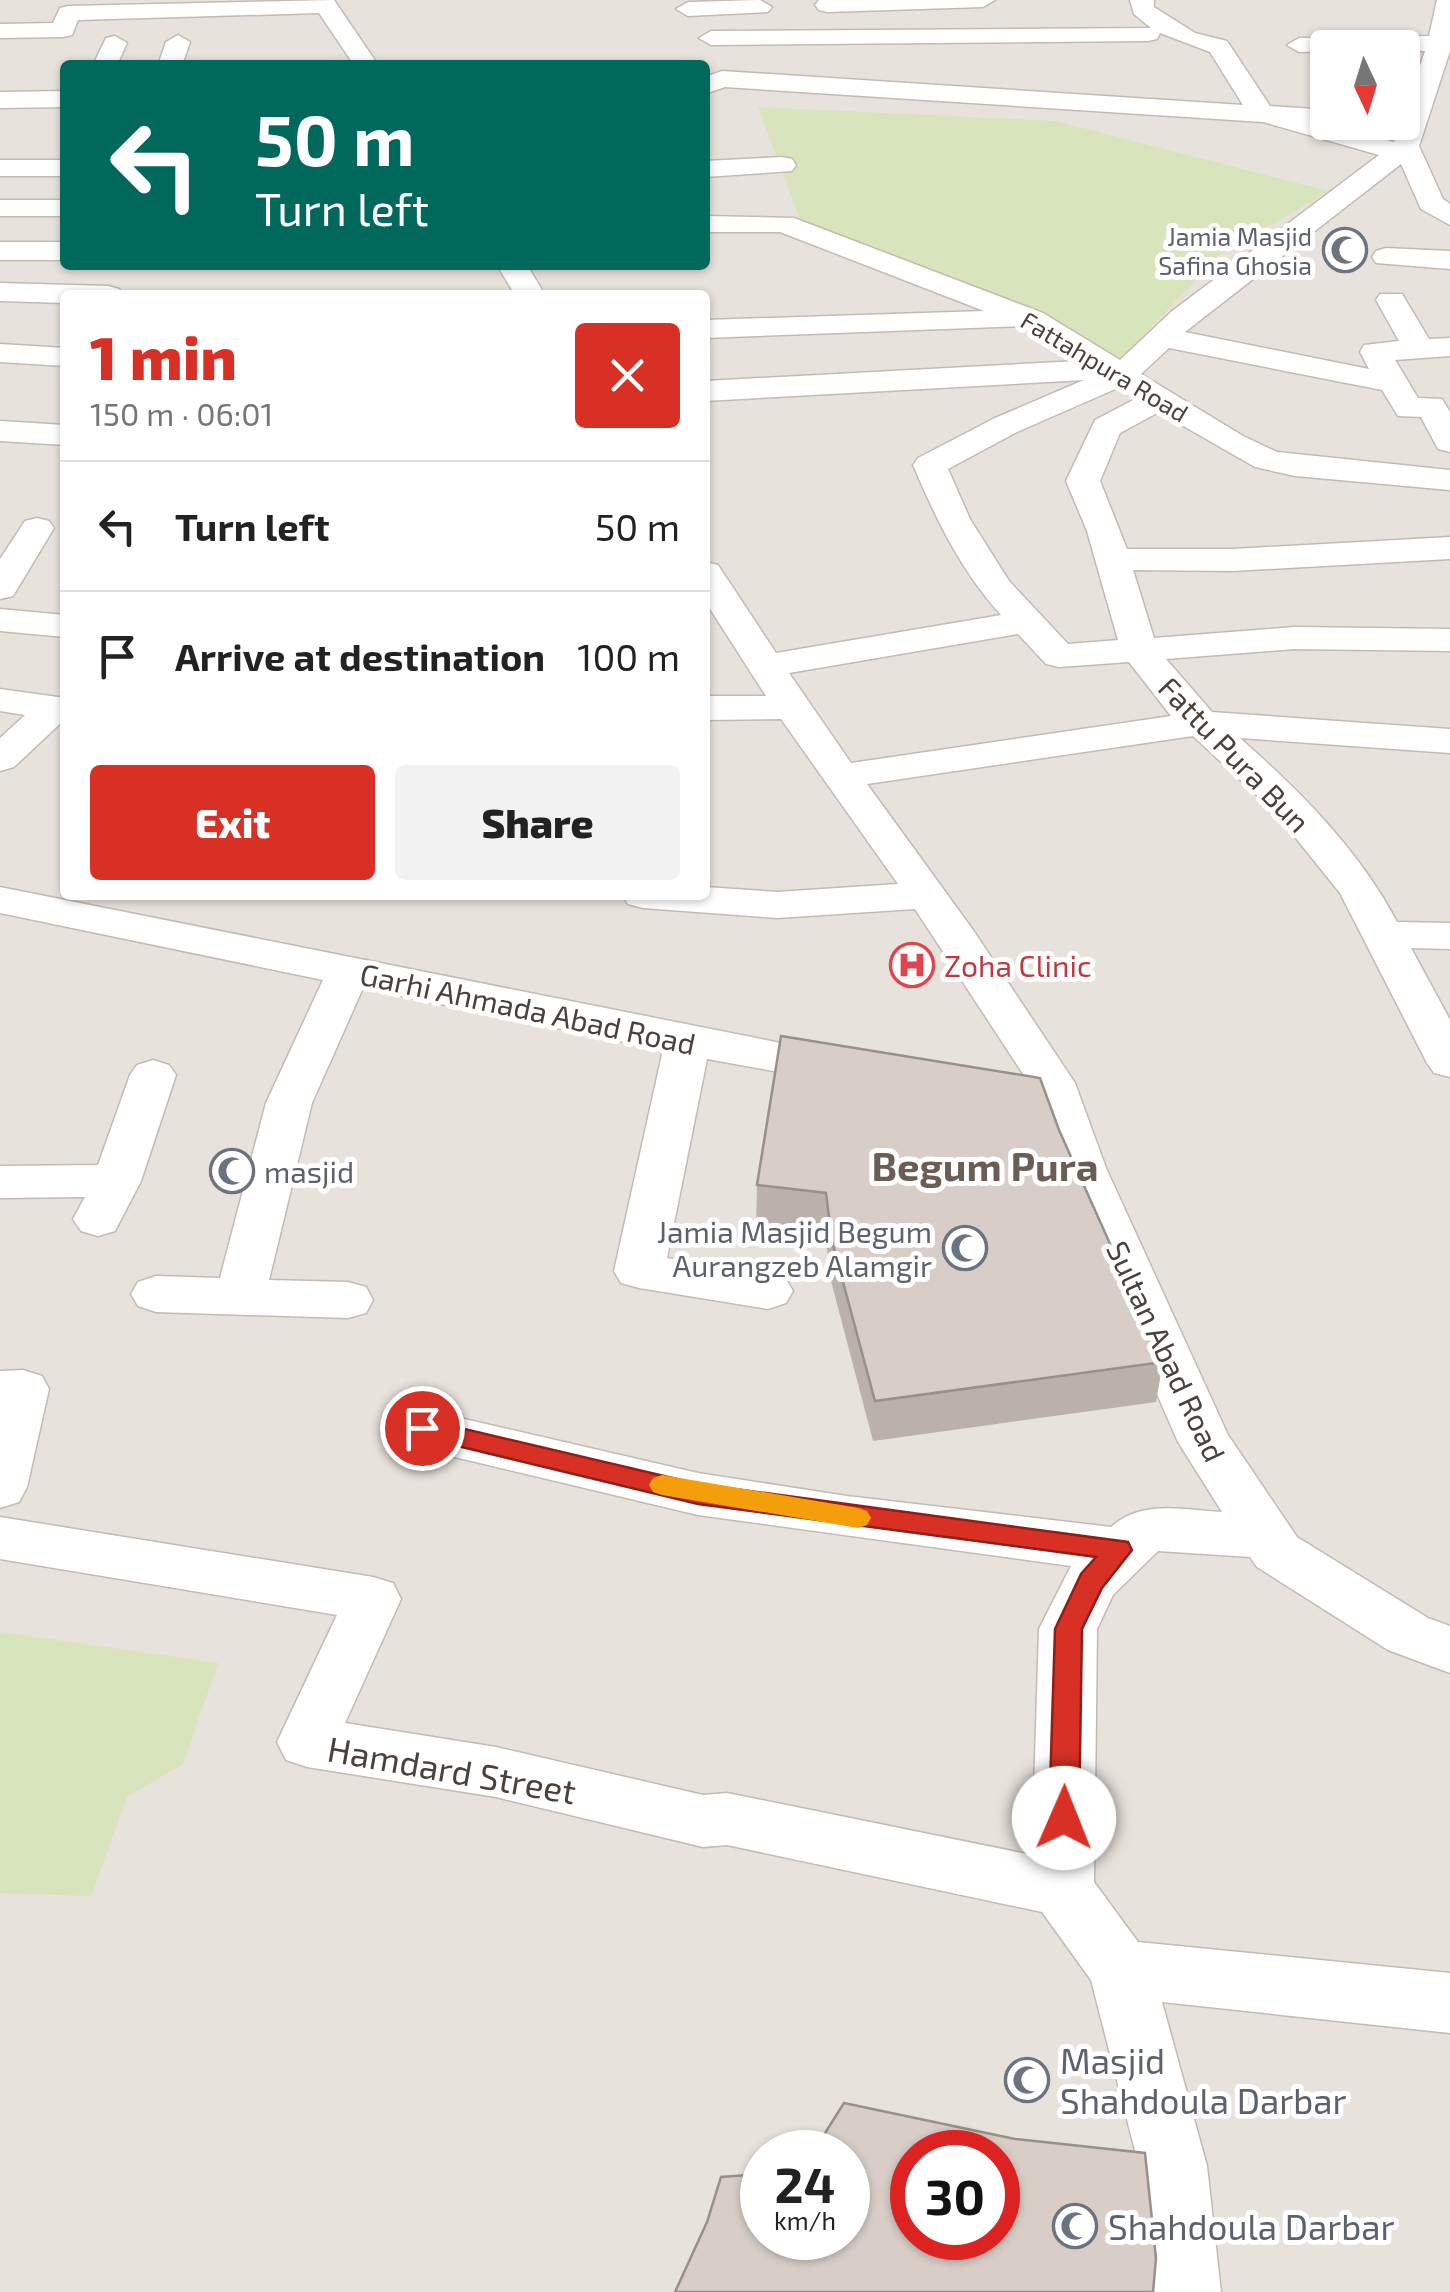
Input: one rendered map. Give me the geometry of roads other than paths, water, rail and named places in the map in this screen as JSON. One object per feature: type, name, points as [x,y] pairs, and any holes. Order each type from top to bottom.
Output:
[{"type":"street","points":[[685,4],[797,6],[984,0]]},
{"type":"street","points":[[1142,0],[1142,9],[1160,33],[1165,70],[1182,106]]},
{"type":"street","points":[[1420,103],[1440,44],[1449,0]]},
{"type":"street","points":[[0,31],[62,30],[68,13],[324,3],[363,60]]},
{"type":"street","points":[[685,4],[711,38],[720,76],[1310,116]]},
{"type":"street","points":[[711,38],[1160,33],[1218,46],[1260,112]]},
{"type":"street","points":[[1299,45],[1440,44]]},
{"type":"street","points":[[0,100],[60,99]]},
{"type":"street","points":[[1260,112],[1310,112]]},
{"type":"street","points":[[1420,113],[1450,118]]},
{"type":"street","points":[[1385,140],[1118,372],[930,466],[953,520],[996,588],[1059,656],[1294,638],[1450,640]]},
{"type":"street","points":[[1417,140],[1418,175],[1430,203],[1450,217]]},
{"type":"street","points":[[710,147],[778,154],[710,168]]},
{"type":"street","points":[[0,168],[60,168]]},
{"type":"street","points":[[1418,175],[1450,174]]},
{"type":"street","points":[[0,208],[60,208]]},
{"type":"street","name":"Fattahpura Road","points":[[710,224],[784,224],[1032,319],[1160,400],[1268,460],[1294,466],[1450,480]]},
{"type":"street","points":[[0,251],[60,251]]},
{"type":"street","points":[[1386,257],[1450,260]]},
{"type":"street","points":[[0,292],[60,294]]},
{"type":"street","points":[[1391,300],[1434,348]]},
{"type":"street","points":[[710,328],[1032,319]]},
{"type":"street","points":[[1162,337],[1394,382]]},
{"type":"street","points":[[1434,348],[1375,352],[1409,408],[1440,405],[1450,442]]},
{"type":"street","points":[[0,353],[60,357]]},
{"type":"street","points":[[710,391],[967,374],[1118,372]]},
{"type":"street","name":"Fattu Pura Bun","points":[[1160,400],[1106,427],[1083,480],[1139,650],[1200,723],[1288,802],[1359,890],[1444,1041]]},
{"type":"street","points":[[0,431],[60,435]]},
{"type":"street","points":[[0,588],[37,528]]},
{"type":"street","points":[[1112,559],[1233,560],[1450,548]]},
{"type":"street","points":[[1329,578],[1450,579]]},
{"type":"street","name":"Sultan Abad Road","points":[[711,590],[927,896],[1052,1084],[1082,1168],[1205,1442],[1265,1536],[1277,1552],[1408,1634],[1450,1650]]},
{"type":"street","points":[[0,620],[60,626]]},
{"type":"street","points":[[766,666],[1026,621]]},
{"type":"street","points":[[0,700],[60,707]]},
{"type":"street","points":[[710,708],[793,707]]},
{"type":"street","points":[[0,758],[60,708]]},
{"type":"street","points":[[841,776],[1200,723],[1450,741]]},
{"type":"street","points":[[704,900],[777,906],[927,896]]},
{"type":"street","name":"Garhi Ahmada Abad Road","points":[[2,904],[688,1041],[872,1073]]},
{"type":"street","points":[[1381,935],[1450,936]]},
{"type":"street","points":[[240,1297],[289,1103],[349,971]]},
{"type":"street","points":[[688,1041],[639,1272],[768,1291]]},
{"type":"street","points":[[0,1182],[107,1200],[153,1075]]},
{"type":"street","points":[[1002,1093],[1059,1102]]},
{"type":"street","points":[[156,1294],[348,1300]]},
{"type":"street","points":[[0,1486],[12,1389]]},
{"type":"street","points":[[422,1428],[698,1494],[848,1517],[1119,1550]]},
{"type":"street","points":[[1185,2292],[1173,2166],[1120,1969],[1062,1890],[1068,1629],[1091,1581],[1145,1529],[1265,1536]]},
{"type":"street","name":"Hamdard Street","points":[[0,1538],[373,1598],[307,1742],[496,1772],[703,1821],[728,1820],[1062,1890]]},
{"type":"street","points":[[1120,1969],[1450,2003]]},
{"type":"place","name":"Jamia Masjid Safina Ghosia","points":[[1345,250]]},
{"type":"place","name":"Zoha Clinic","points":[[912,965]]},
{"type":"place","name":"masjid","points":[[232,1171]]},
{"type":"place","name":"Jamia Masjid Begum Aurangzeb Alamgir","points":[[965,1248]]},
{"type":"place","name":"Masjid Shahdoula Darbar","points":[[1027,2080]]},
{"type":"place","name":"Shahdoula Darbar","points":[[1075,2226]]},
{"type":"district","name":"Begum Pura","points":[[985,1165]]}]
